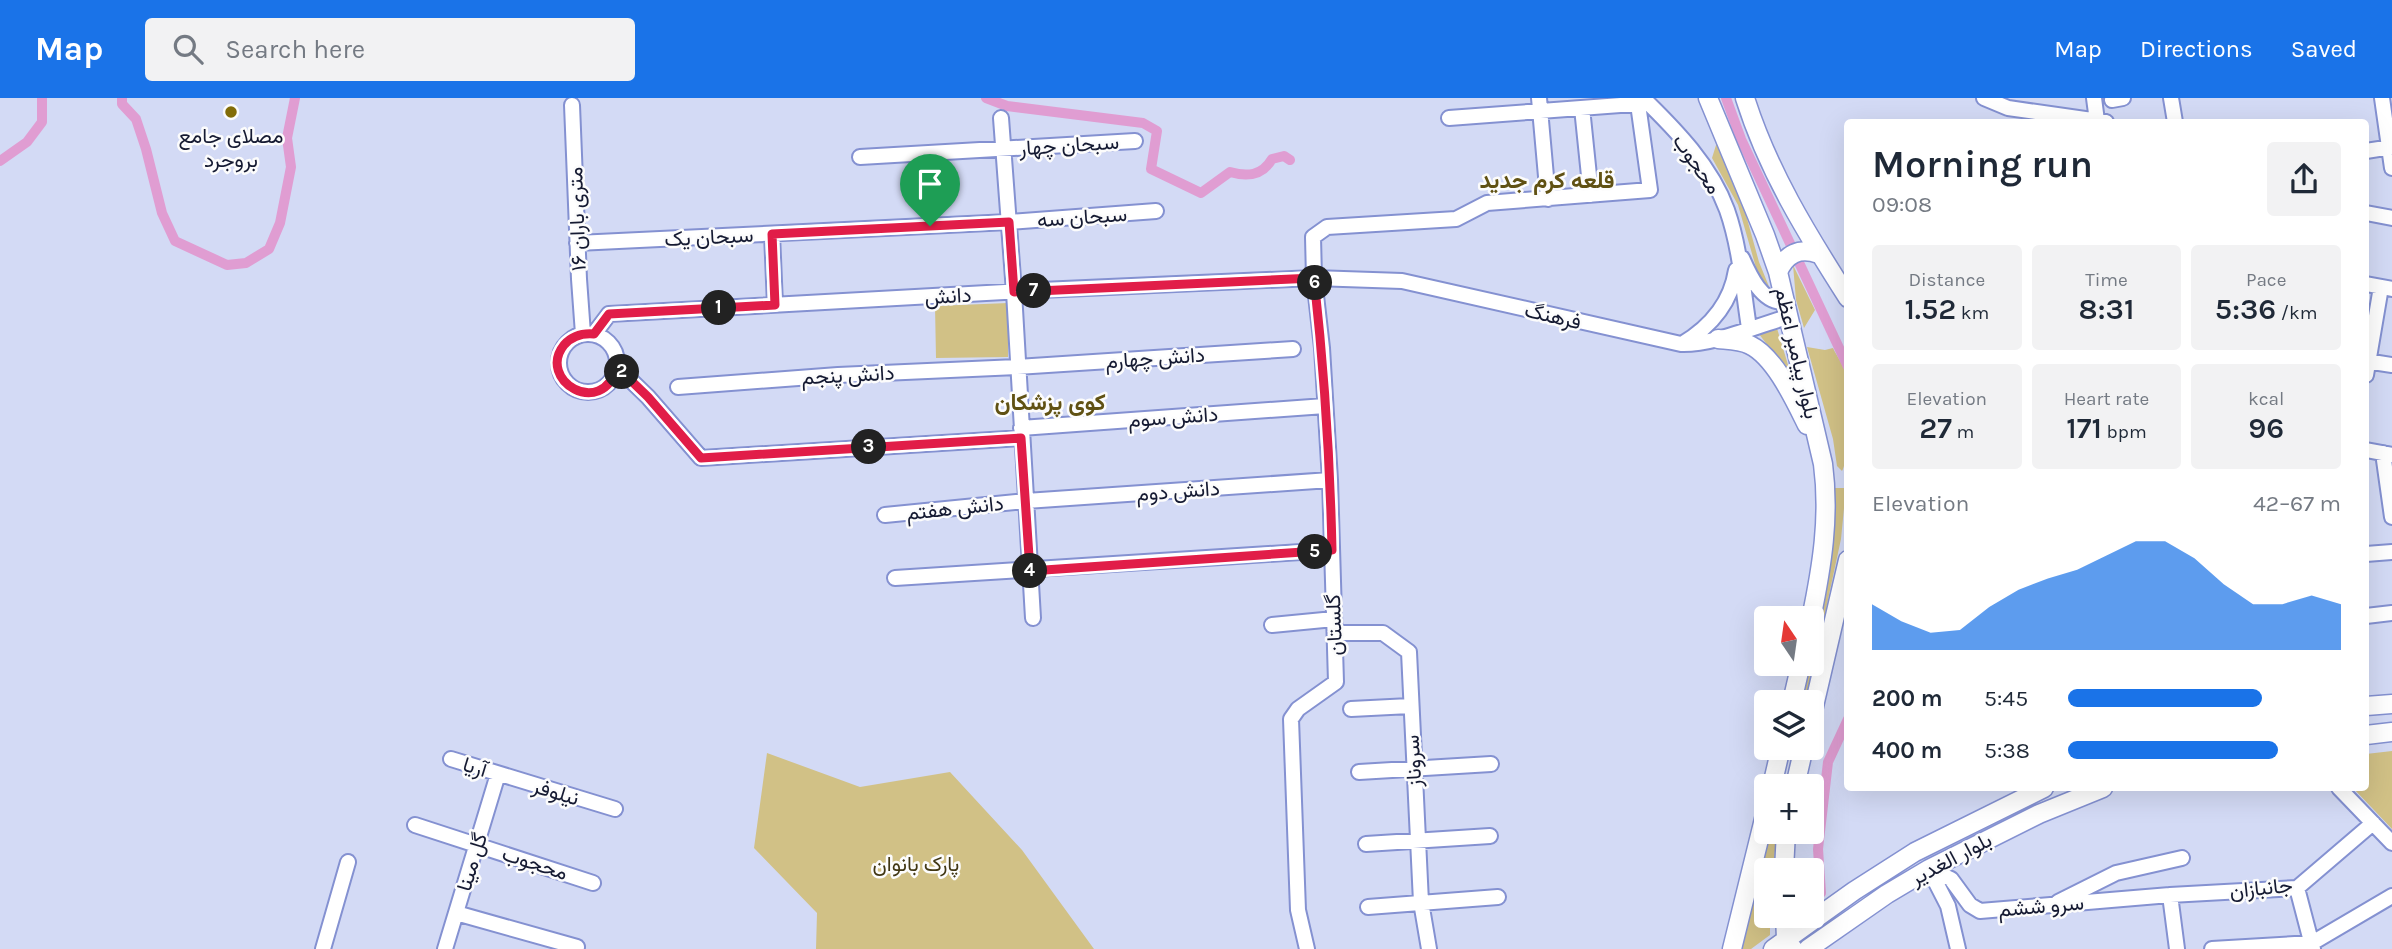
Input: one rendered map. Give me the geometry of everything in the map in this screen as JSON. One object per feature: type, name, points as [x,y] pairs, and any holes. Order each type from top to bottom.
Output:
[{"type":"main road","name":"بلوار پیامبر اعظم","points":[[1708,98],[1778,272],[1820,450],[1826,489],[1826,531],[1813,606]]},
{"type":"main road","points":[[1745,98],[1765,152],[1787,198],[1844,292]]},
{"type":"main road","points":[[1778,272],[1789,256],[1796,252],[1811,251],[1819,254]]},
{"type":"main road","points":[[1718,339],[1750,345],[1767,359],[1786,386],[1820,450]]},
{"type":"main road","points":[[1818,690],[1844,577]]},
{"type":"main road","points":[[2369,706],[2392,704]]},
{"type":"main road","points":[[2369,735],[2392,732]]},
{"type":"main road","name":"بلوار الغدیر","points":[[1784,946],[1854,891],[1915,852],[2031,791]]},
{"type":"main road","name":"بلوار الغدیر","points":[[1808,949],[1928,869],[2039,814],[2096,791]]},
{"type":"main road","points":[[1732,949],[1758,844]]},
{"type":"main road","points":[[1784,946],[1785,928]]},
{"type":"street","points":[[1984,98],[2087,119]]},
{"type":"street","points":[[2094,98],[2101,119]]},
{"type":"street","points":[[2171,98],[2174,119]]},
{"type":"street","points":[[2382,98],[2392,168]]},
{"type":"street","points":[[1449,118],[1539,104],[1582,108],[1643,102],[1650,190],[1548,199],[1539,104]]},
{"type":"street","name":"محجوب","points":[[1643,102],[1699,160],[1717,188],[1735,241]]},
{"type":"street","name":"۱۶ متری باران","points":[[572,104],[577,243],[588,334]]},
{"type":"street","points":[[1582,108],[1591,195]]},
{"type":"street","points":[[1001,118],[1033,618]]},
{"type":"street","name":"سبحان چهار","points":[[860,158],[1135,141]]},
{"type":"street","points":[[2369,151],[2391,147]]},
{"type":"street","name":"گلستان","points":[[1307,949],[1298,910],[1291,719],[1298,709],[1336,682],[1330,480],[1313,237],[1327,227],[1456,219],[1487,203],[1548,199]]},
{"type":"street","name":"سبحان سه","points":[[1009,222],[1156,211]]},
{"type":"street","points":[[2369,214],[2392,218]]},
{"type":"street","name":"سبحان یک","points":[[577,243],[1009,222]]},
{"type":"street","points":[[772,234],[775,305]]},
{"type":"street","points":[[1735,241],[1765,295],[1786,309]]},
{"type":"street","points":[[1735,241],[1749,328]]},
{"type":"street","points":[[1681,345],[1709,323],[1729,297],[1736,268],[1735,241]]},
{"type":"street","name":"دانش","points":[[588,334],[609,314],[1314,278]]},
{"type":"street","name":"فرهنگ","points":[[1314,278],[1402,281],[1681,345],[1718,339],[1749,328],[1786,309]]},
{"type":"street","points":[[2369,354],[2380,287]]},
{"type":"street","points":[[588,334],[609,342],[617,358],[617,367],[614,376],[600,390],[580,392],[564,381],[559,372],[560,352],[565,344],[588,334]]},
{"type":"street","name":"دانش چهارم","points":[[1017,367],[1293,349]]},
{"type":"street","points":[[2369,366],[2392,365]]},
{"type":"street","name":"دانش سوم","points":[[617,367],[648,397],[701,458],[1021,433],[1325,405]]},
{"type":"street","name":"دانش پنجم","points":[[678,387],[838,375],[1017,367]]},
{"type":"street","points":[[2369,451],[2388,454],[2392,517]]},
{"type":"street","name":"دانش دوم","points":[[1026,501],[1330,480]]},
{"type":"street","name":"دانش هفتم","points":[[884,515],[1026,501]]},
{"type":"street","points":[[895,578],[1332,550]]},
{"type":"street","points":[[2369,554],[2392,552]]},
{"type":"street","points":[[2369,616],[2392,613]]},
{"type":"street","points":[[1272,625],[1334,626]]},
{"type":"street","name":"سروناز","points":[[1334,626],[1383,633],[1409,652],[1421,902],[1429,949]]},
{"type":"street","points":[[1351,709],[1410,706]]},
{"type":"street","name":"آریا","points":[[452,759],[498,774]]},
{"type":"street","points":[[1359,772],[1491,764]]},
{"type":"street","name":"نیلوفر","points":[[498,774],[615,809]]},
{"type":"street","name":"گل مینا","points":[[445,949],[498,774]]},
{"type":"street","points":[[2342,791],[2392,843]]},
{"type":"street","name":"جانبازان","points":[[2170,895],[2297,888],[2373,822]]},
{"type":"street","name":"محجوب","points":[[415,825],[593,883]]},
{"type":"street","points":[[1366,844],[1490,836]]},
{"type":"street","points":[[2051,905],[2116,873],[2182,858]]},
{"type":"street","points":[[323,949],[348,862]]},
{"type":"street","points":[[1928,869],[1948,906],[1958,949]]},
{"type":"street","name":"سرو ششم","points":[[1928,869],[1951,879],[1969,905],[1980,911],[2170,895]]},
{"type":"street","points":[[2297,888],[2313,946]]},
{"type":"street","points":[[2170,895],[2177,949]]},
{"type":"street","points":[[2211,949],[2313,946],[2392,896]]},
{"type":"street","points":[[1368,907],[1498,897]]},
{"type":"street","points":[[456,913],[577,947]]},
{"type":"green space","points":[[1717,142],[1743,204],[1759,262],[1770,289],[1759,278],[1738,205],[1712,158]]},
{"type":"green space","points":[[1793,265],[1815,310],[1804,328],[1796,300]]},
{"type":"green space","points":[[1008,303],[1008,357],[936,358],[935,306]]},
{"type":"green space","points":[[1776,325],[1792,378],[1756,330]]},
{"type":"green space","points":[[1807,347],[1825,350],[1833,348],[1844,368],[1842,471],[1837,466],[1833,439]]},
{"type":"green space","points":[[1832,488],[1844,488],[1841,539],[1824,618],[1822,606],[1830,557]]},
{"type":"green space","points":[[1804,676],[1812,676],[1809,690],[1801,690]]},
{"type":"green space","points":[[2392,751],[2392,829],[2356,791],[2369,791],[2369,754]]},
{"type":"green space","name":"پارک بانوان","points":[[767,753],[860,787],[950,772],[1022,850],[1094,949],[816,949],[817,913],[754,848]]},
{"type":"green space","points":[[1767,844],[1776,844],[1774,858],[1764,858]]},
{"type":"green space","points":[[1754,897],[1754,928],[1770,928],[1770,935],[1751,949],[1739,949]]},
{"type":"waterway","points":[[0,161],[27,142],[42,122],[42,98]]},
{"type":"waterway","points":[[122,98],[122,104],[136,119],[162,213],[175,241],[227,265],[246,263],[269,249],[280,223],[291,167],[287,138],[295,98]]},
{"type":"waterway","points":[[986,98],[1007,106],[1143,123],[1157,131],[1151,169],[1201,193],[1230,172],[1254,174],[1264,169],[1272,159],[1284,156],[1290,160]]},
{"type":"waterway","points":[[1726,98],[1741,139],[1844,358]]},
{"type":"waterway","points":[[1819,858],[1828,762],[1844,728]]},
{"type":"place","name":"مصلای جامع بروجرد","points":[[231,112]]},
{"type":"district","name":"قلعه کرم جدید","points":[[1547,180]]},
{"type":"district","name":"کوی پزشکان","points":[[1050,402]]},
{"type":"route","points":[[1009,222],[1014,292],[1314,278],[1322,348],[1332,550],[1030,571],[1021,438],[701,458],[648,397],[617,367],[608,385],[590,393],[571,388],[559,372],[560,352],[565,344],[583,334],[594,334],[609,314],[775,305],[772,234],[930,226],[1009,222]]}]
